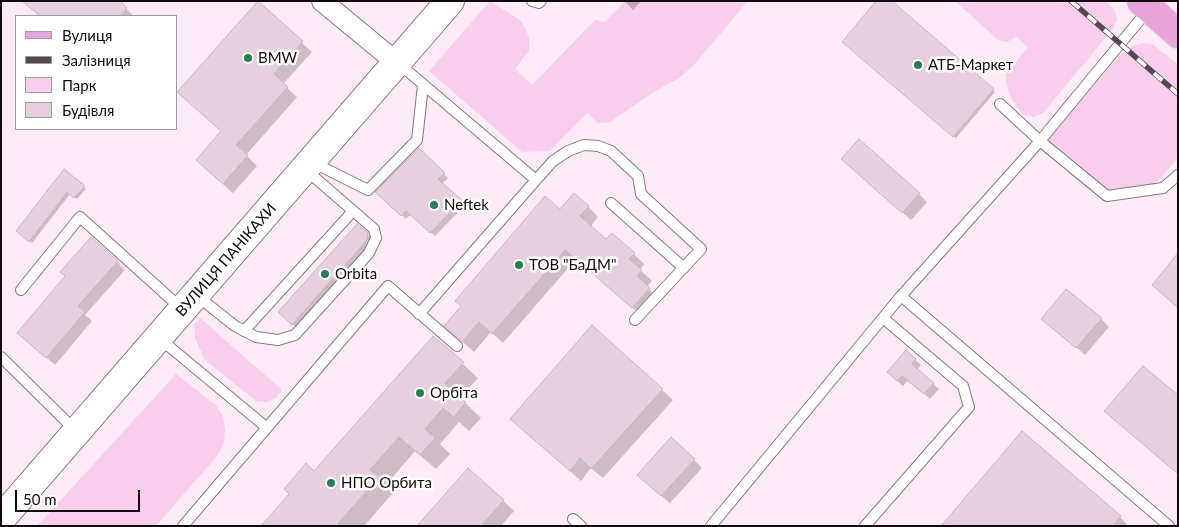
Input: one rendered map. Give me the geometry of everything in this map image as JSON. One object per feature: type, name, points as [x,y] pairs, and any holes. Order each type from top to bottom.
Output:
[{"type":"main road","points":[[1145,5],[1178,34]]},
{"type":"street","points":[[322,1],[397,63]]},
{"type":"street","name":"ВУЛИЦЯ ПАНІКАХИ","points":[[1,519],[450,1]]},
{"type":"lane","points":[[532,1],[539,3],[541,1]]},
{"type":"lane","points":[[711,526],[901,296],[1040,142],[1145,5]]},
{"type":"lane","points":[[397,63],[536,180]]},
{"type":"lane","points":[[308,165],[368,190],[418,140],[423,85]]},
{"type":"lane","points":[[1000,104],[1040,142],[1107,196],[1163,188],[1178,175]]},
{"type":"lane","points":[[419,314],[553,161],[584,145],[598,146],[611,152],[638,176],[642,194],[701,249],[635,320]]},
{"type":"lane","points":[[21,290],[80,217],[189,302],[256,337],[278,340],[295,335],[369,253],[376,238],[374,229],[353,211],[308,165]]},
{"type":"lane","points":[[611,203],[684,268]]},
{"type":"lane","points":[[244,331],[353,211]]},
{"type":"lane","points":[[183,526],[388,286],[457,346]]},
{"type":"lane","points":[[901,296],[1169,526]]},
{"type":"lane","points":[[865,526],[969,407],[963,386],[883,318]]},
{"type":"lane","points":[[158,338],[266,427]]},
{"type":"lane","points":[[1,357],[77,432]]},
{"type":"green space","points":[[490,1],[520,20],[525,28],[529,38],[529,50],[515,69],[532,85],[595,20],[605,22],[625,1],[748,1],[693,66],[678,79],[657,90],[610,122],[598,123],[587,113],[550,151],[522,152],[429,71]]},
{"type":"green space","points":[[955,1],[1106,1],[1115,10],[1117,20],[1112,30],[1043,113],[1033,117],[1023,114],[1019,110],[1011,98],[1006,83],[1006,74],[1028,47],[1016,37],[1007,42],[998,40]]},
{"type":"green space","points":[[1142,43],[1152,44],[1178,64],[1178,158],[1149,191],[1130,199],[1118,197],[1048,139],[1120,55],[1130,47]]},
{"type":"green space","points":[[200,318],[282,390],[276,398],[266,402],[256,401],[205,360],[195,338],[194,325]]},
{"type":"green space","points":[[176,374],[216,405],[223,416],[224,443],[218,455],[156,526],[37,526]]},
{"type":"building","points":[[22,1],[120,1],[127,8],[121,15],[39,15]]},
{"type":"building","name":"BMW","points":[[258,1],[303,41],[274,74],[288,87],[236,145],[248,155],[223,184],[196,160],[221,131],[178,91]]},
{"type":"building","name":"АТБ-Маркет","points":[[876,1],[892,1],[994,89],[953,137],[842,42]]},
{"type":"building","points":[[859,139],[920,193],[902,213],[841,159]]},
{"type":"building","points":[[419,148],[445,173],[438,179],[462,200],[430,233],[406,211],[401,216],[375,192]]},
{"type":"building","points":[[64,169],[85,186],[74,198],[67,192],[29,242],[16,231]]},
{"type":"building","name":"ТОВ \"БаДМ\"","points":[[574,193],[589,206],[580,216],[606,239],[612,233],[635,253],[629,259],[642,270],[637,276],[650,288],[632,308],[565,250],[492,334],[479,322],[462,342],[444,326],[461,306],[455,301],[545,196],[560,209]]},
{"type":"building","name":"Orbita","points":[[357,224],[368,233],[367,240],[292,325],[278,312]]},
{"type":"building","points":[[91,237],[118,261],[78,306],[85,312],[46,358],[17,333],[65,276],[60,272]]},
{"type":"building","points":[[1178,253],[1178,308],[1152,285]]},
{"type":"building","points":[[1066,289],[1102,318],[1076,348],[1041,319]]},
{"type":"building","points":[[592,325],[663,389],[591,469],[580,458],[570,471],[510,419]]},
{"type":"building","points":[[433,336],[464,362],[445,383],[466,402],[454,417],[443,408],[425,429],[435,438],[420,455],[399,437],[370,470],[379,477],[336,526],[261,526],[289,494],[284,489],[306,463],[314,471]]},
{"type":"building","points":[[906,350],[916,359],[912,364],[934,383],[924,394],[902,376],[897,381],[887,372]]},
{"type":"building","points":[[1143,366],[1178,395],[1178,474],[1104,411]]},
{"type":"building","points":[[1022,431],[1121,516],[1113,526],[941,526]]},
{"type":"building","points":[[671,437],[695,459],[661,496],[637,475]]},
{"type":"building","points":[[468,468],[504,500],[481,526],[417,526]]},
{"type":"railway","points":[[1071,1],[1178,94]]},
{"type":"place","name":"BMW","points":[[248,58]]},
{"type":"place","name":"АТБ-Маркет","points":[[918,65]]},
{"type":"place","name":"Neftek","points":[[434,205]]},
{"type":"place","name":"ТОВ \"БаДМ\"","points":[[519,265]]},
{"type":"place","name":"Orbita","points":[[325,274]]},
{"type":"place","name":"Орбіта","points":[[420,393]]},
{"type":"place","name":"НПО Орбита","points":[[331,483]]}]
